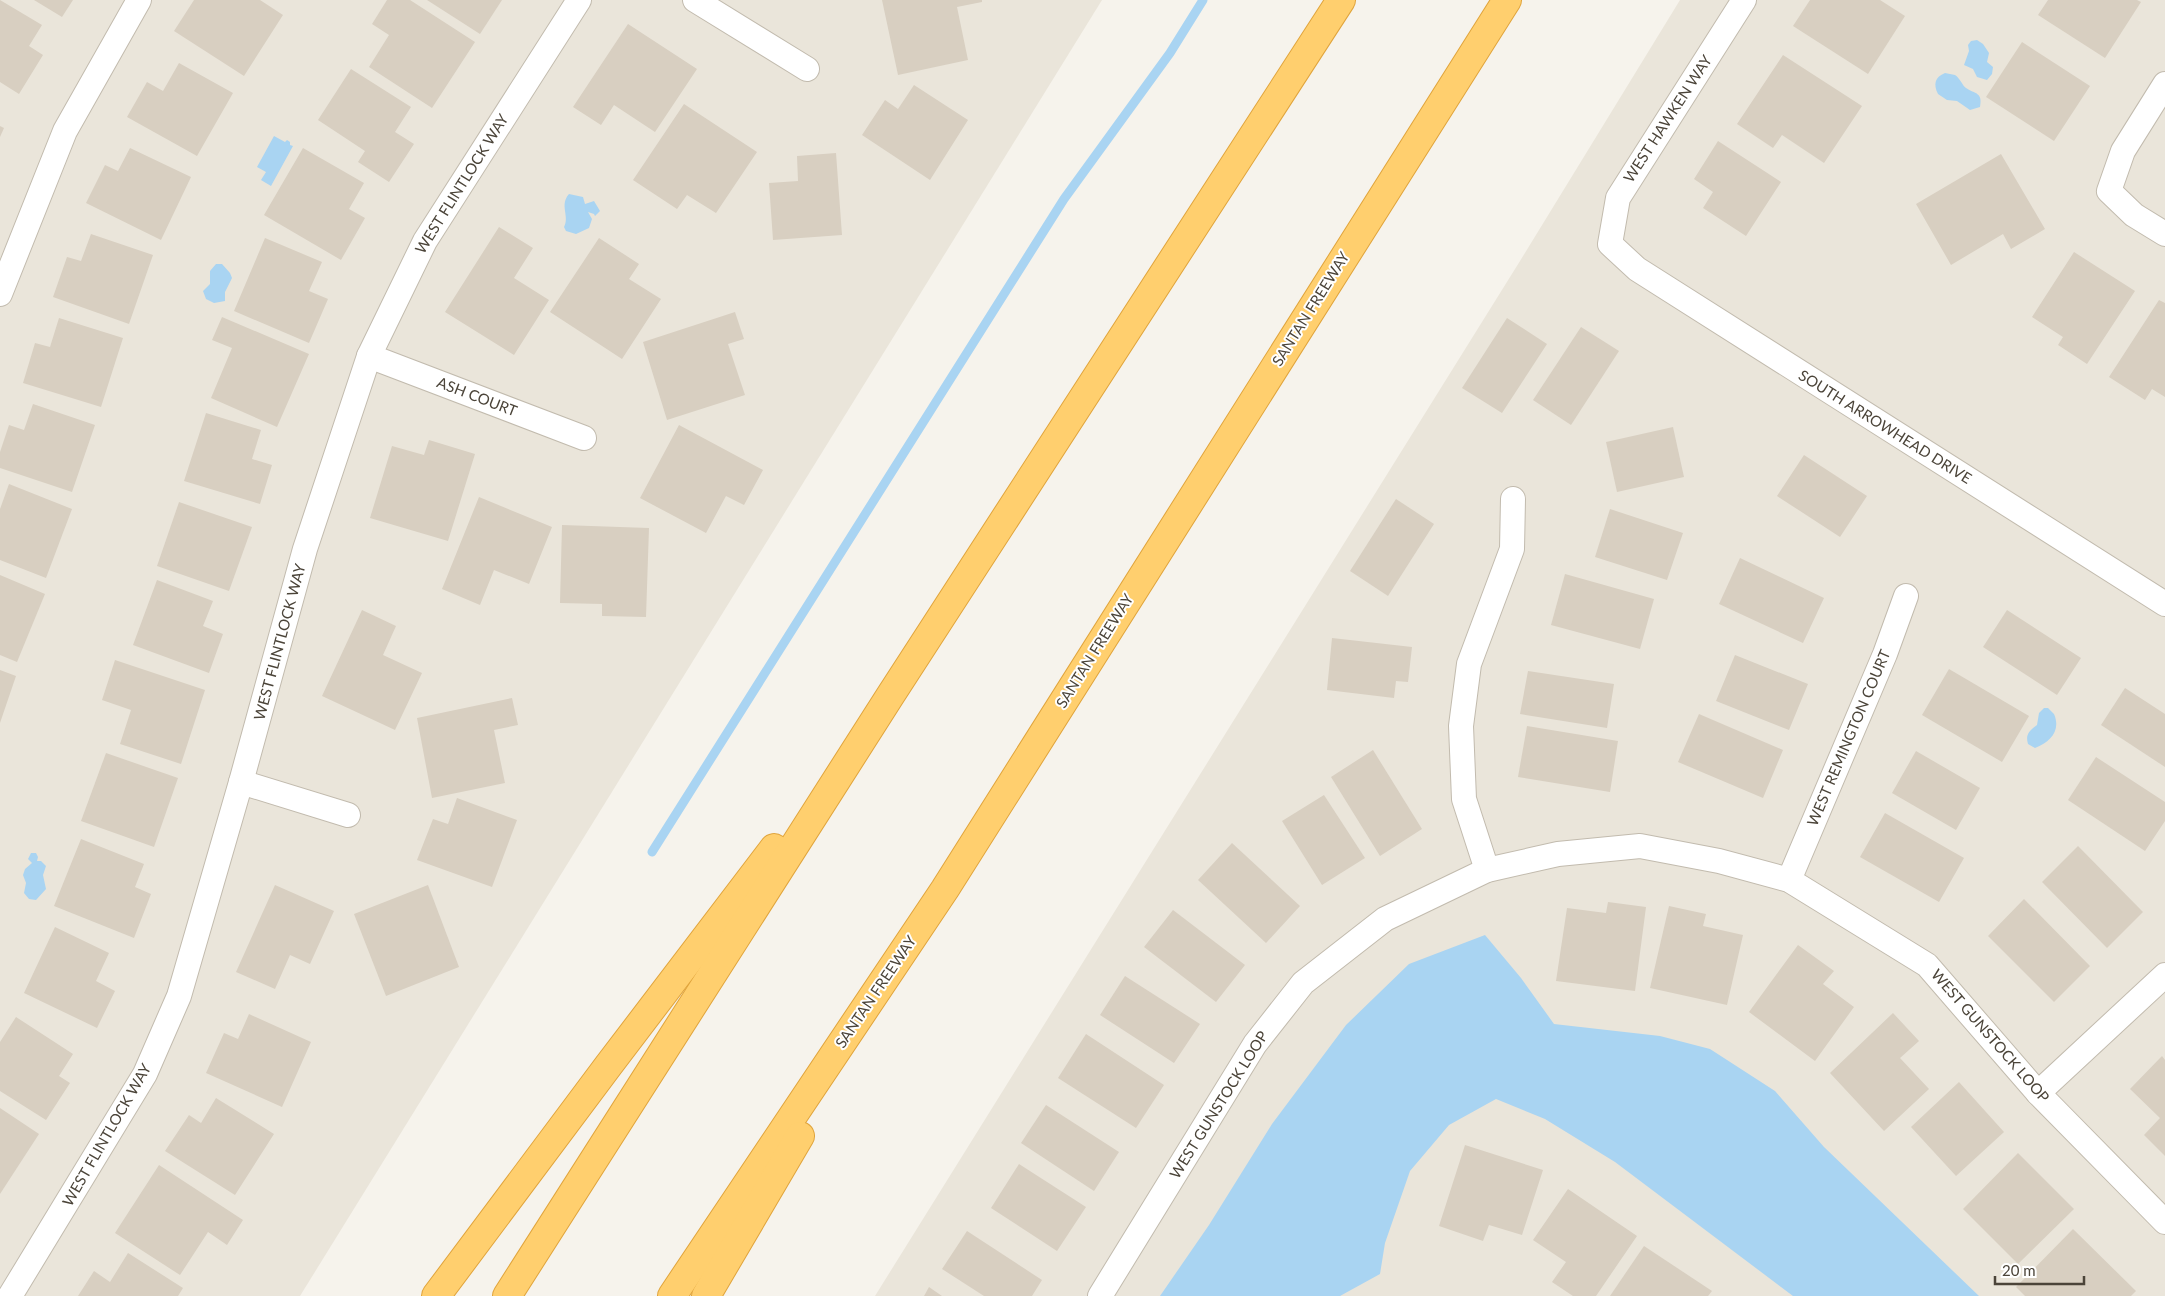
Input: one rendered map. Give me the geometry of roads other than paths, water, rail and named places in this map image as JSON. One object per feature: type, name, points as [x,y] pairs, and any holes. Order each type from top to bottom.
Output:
[{"type":"highway","points":[[507,1296],[890,696],[1341,0]]},
{"type":"highway","name":"SANTAN FREEWAY","points":[[672,1296],[945,889],[1507,0]]},
{"type":"highway","points":[[436,1296],[608,1066],[890,696]]},
{"type":"highway","points":[[706,1296],[945,889]]},
{"type":"street","points":[[0,294],[66,131],[139,0]]},
{"type":"street","name":"WEST FLINTLOCK WAY","points":[[10,1296],[145,1074],[179,996],[305,550],[369,356],[425,241],[579,0]]},
{"type":"street","points":[[695,0],[807,69]]},
{"type":"street","name":"WEST HAWKEN WAY","points":[[1610,244],[1618,198],[1744,0]]},
{"type":"street","points":[[2165,84],[2123,151],[2109,191],[2134,215],[2165,234]]},
{"type":"street","name":"SOUTH ARROWHEAD DRIVE","points":[[1610,244],[1636,269],[2165,604]]},
{"type":"street","name":"ASH COURT","points":[[369,356],[584,438]]},
{"type":"street","points":[[1487,870],[1464,799],[1461,726],[1469,664],[1512,549],[1513,499]]},
{"type":"street","name":"WEST REMINGTON COURT","points":[[1789,880],[1885,654],[1906,596]]},
{"type":"street","points":[[241,782],[348,815]]},
{"type":"street","name":"WEST GUNSTOCK LOOP","points":[[1100,1296],[1255,1044],[1303,983],[1385,919],[1487,870],[1558,854],[1640,846],[1719,861],[1789,880],[1927,965],[2038,1093],[2165,1222]]},
{"type":"street","points":[[2038,1093],[2165,975]]},
{"type":"water","points":[[1977,40],[1983,44],[1989,53],[1987,62],[1993,67],[1992,74],[1987,80],[1977,77],[1973,69],[1964,65],[1969,51],[1968,45],[1971,41]]},
{"type":"water","points":[[1945,73],[1955,75],[1966,88],[1978,94],[1981,102],[1980,107],[1970,110],[1957,101],[1947,100],[1938,94],[1936,81]]},
{"type":"water","points":[[274,136],[285,142],[287,140],[293,146],[271,186],[261,180],[266,172],[257,167]]},
{"type":"water","points":[[569,194],[583,197],[585,204],[594,201],[600,211],[595,216],[588,212],[592,219],[589,228],[576,234],[566,231],[564,227],[566,223],[565,202]]},
{"type":"water","points":[[216,264],[222,264],[232,278],[225,292],[225,301],[214,303],[206,299],[203,291],[210,284],[210,271]]},
{"type":"water","points":[[2044,708],[2048,708],[2054,714],[2056,720],[2055,730],[2050,739],[2035,748],[2028,744],[2028,735],[2037,725],[2039,713]]},
{"type":"water","points":[[31,853],[36,853],[37,861],[41,861],[46,866],[43,875],[46,889],[36,900],[29,899],[24,893],[26,883],[23,875],[25,869],[32,863],[28,859]]},
{"type":"water","points":[[1485,935],[1521,978],[1554,1024],[1660,1036],[1710,1049],[1775,1091],[1824,1147],[1979,1296],[1793,1296],[1615,1162],[1545,1119],[1496,1099],[1449,1125],[1410,1171],[1385,1243],[1380,1274],[1340,1296],[1160,1296],[1209,1225],[1272,1124],[1346,1025],[1409,964]]},
{"type":"waterway","points":[[652,852],[1064,199],[1170,53],[1203,0]]}]
